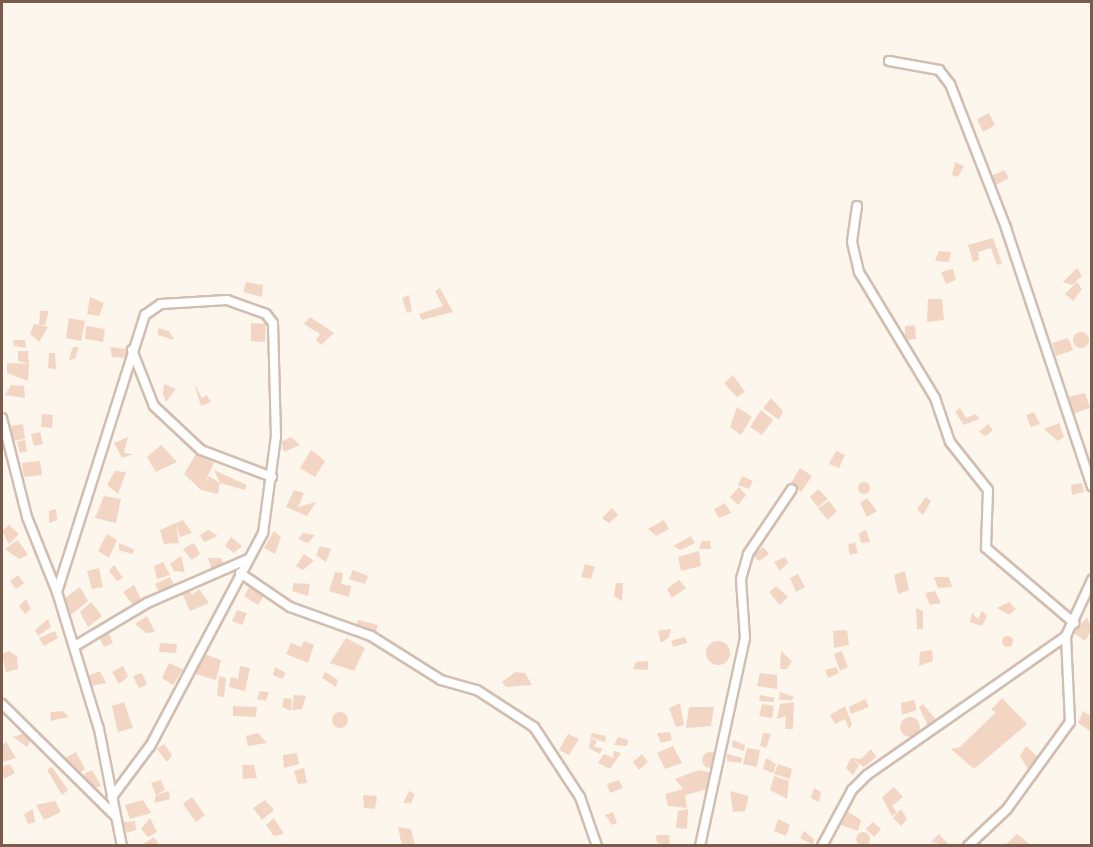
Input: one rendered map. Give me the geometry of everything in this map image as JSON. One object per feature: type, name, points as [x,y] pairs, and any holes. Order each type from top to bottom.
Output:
[{"type":"street","points":[[889,61],[939,70],[950,84],[1006,228],[1092,486]]},
{"type":"street","points":[[857,206],[852,242],[859,272],[935,398],[950,442],[988,490],[986,548],[1074,623]]},
{"type":"street","points":[[57,592],[145,315],[161,304],[227,300],[266,314],[273,323],[272,477],[263,533],[150,746],[112,797]]},
{"type":"street","points":[[132,350],[154,405],[201,450],[272,477]]},
{"type":"street","points":[[2,418],[27,517],[57,592],[75,646],[122,846]]},
{"type":"street","points":[[700,846],[745,638],[741,579],[748,554],[792,489]]},
{"type":"street","points":[[75,646],[147,603],[249,559]]},
{"type":"street","points":[[240,573],[290,607],[371,636],[432,676],[477,690],[534,727],[580,798],[597,846]]},
{"type":"street","points":[[822,846],[867,775],[1066,636],[1092,580]]},
{"type":"street","points":[[968,846],[1007,809],[1070,722],[1066,636]]},
{"type":"street","points":[[2,704],[115,816]]},
{"type":"building","points":[[989,113],[995,125],[983,132],[977,119]]},
{"type":"building","points":[[955,162],[964,166],[958,177],[952,175]]},
{"type":"building","points":[[1004,170],[1009,178],[996,185],[991,176]]},
{"type":"building","points":[[993,238],[1002,263],[997,265],[991,248],[978,252],[979,260],[973,262],[968,245]]},
{"type":"building","points":[[939,251],[951,252],[949,262],[935,261]]},
{"type":"building","points":[[1077,268],[1082,276],[1072,285],[1063,282]]},
{"type":"building","points":[[953,269],[956,280],[946,284],[941,272]]},
{"type":"building","points":[[246,282],[263,285],[262,297],[243,292]]},
{"type":"building","points":[[1077,282],[1082,289],[1073,301],[1065,294]]},
{"type":"building","points":[[440,288],[453,312],[422,320],[419,314],[443,306],[435,291]]},
{"type":"building","points":[[409,295],[412,311],[407,313],[402,298]]},
{"type":"building","points":[[90,297],[104,303],[99,316],[87,314]]},
{"type":"building","points":[[928,299],[942,299],[944,320],[927,322]]},
{"type":"building","points":[[40,311],[49,311],[45,325],[40,325],[48,327],[39,342],[30,334],[34,324],[39,325]]},
{"type":"building","points":[[310,317],[334,333],[321,345],[316,340],[320,334],[304,324]]},
{"type":"building","points":[[69,318],[85,321],[81,341],[66,338]]},
{"type":"building","points":[[251,323],[266,324],[265,342],[251,341]]},
{"type":"building","points":[[915,325],[916,339],[905,340],[905,326]]},
{"type":"building","points":[[86,326],[105,329],[103,342],[85,339]]},
{"type":"building","points":[[158,328],[169,331],[174,340],[158,335]]},
{"type":"building","points":[[1078,332],[1084,332],[1089,340],[1087,346],[1078,348],[1073,343],[1073,337]]},
{"type":"building","points":[[1068,338],[1073,350],[1056,356],[1052,343]]},
{"type":"building","points":[[13,340],[25,340],[26,348],[14,346]]},
{"type":"building","points":[[73,347],[79,347],[75,359],[69,360]]},
{"type":"building","points":[[110,347],[128,349],[124,358],[112,357]]},
{"type":"building","points":[[18,351],[28,351],[29,364],[18,361]]},
{"type":"building","points":[[49,353],[55,353],[56,369],[48,368]]},
{"type":"building","points":[[7,363],[29,364],[28,381],[7,373]]},
{"type":"building","points":[[733,375],[745,392],[737,397],[724,383]]},
{"type":"building","points":[[194,383],[202,398],[207,395],[211,402],[201,406]]},
{"type":"building","points":[[164,384],[176,389],[166,402],[163,394]]},
{"type":"building","points":[[11,385],[24,386],[25,398],[5,395]]},
{"type":"building","points":[[1085,393],[1090,408],[1072,414],[1067,397]]},
{"type":"building","points":[[771,398],[783,411],[779,420],[763,408]]},
{"type":"building","points":[[737,407],[752,417],[741,435],[730,427]]},
{"type":"building","points":[[960,408],[966,418],[976,414],[979,419],[964,425],[955,412]]},
{"type":"building","points":[[761,410],[773,420],[762,435],[750,427]]},
{"type":"building","points":[[1034,412],[1040,424],[1031,427],[1026,415]]},
{"type":"building","points":[[42,414],[53,415],[52,428],[41,427]]},
{"type":"building","points":[[1059,423],[1064,437],[1058,441],[1044,429]]},
{"type":"building","points":[[23,424],[25,439],[13,441],[11,426]]},
{"type":"building","points":[[988,424],[993,430],[986,436],[979,432]]},
{"type":"building","points":[[40,432],[43,444],[34,446],[31,434]]},
{"type":"building","points":[[128,437],[124,453],[133,454],[122,458],[114,443]]},
{"type":"building","points":[[291,437],[300,445],[284,452],[281,442]]},
{"type":"building","points":[[25,440],[27,451],[20,453],[17,442]]},
{"type":"building","points":[[161,445],[177,462],[156,472],[147,457]]},
{"type":"building","points":[[311,450],[325,461],[315,477],[300,468]]},
{"type":"building","points":[[836,451],[845,455],[839,468],[829,464]]},
{"type":"building","points":[[196,454],[214,463],[203,486],[209,476],[220,483],[218,494],[201,490],[184,474]]},
{"type":"building","points":[[40,461],[42,475],[24,477],[22,463]]},
{"type":"building","points":[[800,468],[812,476],[801,492],[791,483]]},
{"type":"building","points":[[214,470],[247,485],[245,490],[220,483]]},
{"type":"building","points":[[115,471],[126,472],[118,494],[107,485]]},
{"type":"building","points":[[742,476],[753,481],[749,489],[738,485]]},
{"type":"building","points":[[866,482],[869,483],[869,493],[862,494],[859,493],[858,486],[859,483]]},
{"type":"building","points":[[1082,483],[1084,492],[1072,495],[1071,485]]},
{"type":"building","points":[[739,487],[746,495],[738,505],[730,497]]},
{"type":"building","points":[[818,489],[828,499],[818,507],[810,497]]},
{"type":"building","points":[[294,490],[304,493],[298,507],[316,502],[307,516],[286,507]]},
{"type":"building","points":[[104,496],[121,499],[116,523],[95,518]]},
{"type":"building","points":[[926,497],[931,501],[923,515],[917,509]]},
{"type":"building","points":[[867,498],[877,511],[867,517],[860,503]]},
{"type":"building","points":[[829,501],[837,511],[828,520],[818,508]]},
{"type":"building","points":[[725,503],[731,513],[719,518],[714,509]]},
{"type":"building","points":[[612,508],[618,515],[609,523],[602,518]]},
{"type":"building","points":[[56,509],[57,520],[49,523],[49,511]]},
{"type":"building","points":[[183,520],[192,533],[180,537],[176,525],[179,543],[164,544],[160,530]]},
{"type":"building","points":[[664,520],[669,529],[656,536],[648,529]]},
{"type":"building","points":[[9,525],[19,534],[9,544],[2,531]]},
{"type":"building","points":[[208,530],[218,536],[204,542],[200,535]]},
{"type":"building","points":[[866,530],[870,542],[861,543],[859,533]]},
{"type":"building","points":[[274,531],[281,537],[275,554],[264,548]]},
{"type":"building","points":[[303,533],[315,535],[308,543],[298,539]]},
{"type":"building","points":[[107,534],[117,540],[109,558],[98,551]]},
{"type":"building","points":[[691,536],[695,543],[681,550],[673,546]]},
{"type":"building","points":[[231,537],[242,546],[234,553],[225,546]]},
{"type":"building","points":[[18,540],[28,555],[19,559],[5,549]]},
{"type":"building","points":[[702,541],[710,541],[711,549],[699,549]]},
{"type":"building","points":[[855,542],[858,553],[850,555],[848,545]]},
{"type":"building","points":[[119,543],[135,550],[132,554],[119,550]]},
{"type":"building","points":[[194,543],[200,554],[192,560],[183,549]]},
{"type":"building","points":[[320,546],[331,549],[326,562],[316,555]]},
{"type":"building","points":[[763,547],[769,554],[759,561],[753,555]]},
{"type":"building","points":[[699,551],[701,566],[681,571],[678,557]]},
{"type":"building","points":[[304,554],[314,561],[303,570],[296,566]]},
{"type":"building","points":[[181,556],[185,572],[174,571],[170,564]]},
{"type":"building","points":[[785,557],[788,563],[780,571],[774,562]]},
{"type":"building","points":[[208,558],[221,558],[225,567],[212,570]]},
{"type":"building","points":[[163,562],[170,575],[157,579],[154,566]]},
{"type":"building","points":[[585,564],[595,567],[591,579],[581,577]]},
{"type":"building","points":[[114,565],[123,578],[117,581],[109,571]]},
{"type":"building","points":[[99,568],[103,587],[92,589],[87,571]]},
{"type":"building","points":[[353,570],[368,576],[365,584],[349,579]]},
{"type":"building","points":[[905,571],[909,590],[898,594],[894,575]]},
{"type":"building","points":[[335,572],[343,573],[341,584],[351,586],[349,597],[329,591]]},
{"type":"building","points":[[798,574],[805,587],[796,592],[790,578]]},
{"type":"building","points":[[18,575],[24,583],[16,589],[10,581]]},
{"type":"building","points":[[170,577],[174,584],[160,594],[155,584]]},
{"type":"building","points":[[934,577],[949,577],[952,587],[938,588]]},
{"type":"building","points":[[679,580],[686,588],[672,598],[667,589]]},
{"type":"building","points":[[294,583],[310,584],[308,596],[292,591]]},
{"type":"building","points":[[616,583],[623,583],[622,601],[614,596]]},
{"type":"building","points":[[134,585],[141,599],[133,605],[123,592]]},
{"type":"building","points":[[250,586],[264,595],[258,605],[244,596]]},
{"type":"building","points":[[776,586],[788,597],[780,605],[769,592]]},
{"type":"building","points":[[80,587],[88,601],[71,615],[64,599]]},
{"type":"building","points":[[189,589],[192,595],[199,589],[209,603],[190,611],[182,593]]},
{"type":"building","points":[[935,591],[941,603],[930,605],[925,593]]},
{"type":"building","points":[[26,599],[31,609],[25,614],[19,606]]},
{"type":"building","points":[[91,602],[102,616],[88,627],[80,612]]},
{"type":"building","points":[[1009,602],[1016,609],[1009,615],[997,608]]},
{"type":"building","points":[[916,608],[923,611],[923,629],[917,629]]},
{"type":"building","points":[[237,610],[247,613],[242,625],[232,621]]},
{"type":"building","points":[[982,611],[987,616],[982,626],[970,622],[972,613],[978,619]]},
{"type":"building","points":[[147,616],[155,632],[146,633],[135,624]]},
{"type":"building","points":[[1087,617],[1092,629],[1085,641],[1074,633]]},
{"type":"building","points":[[48,619],[51,627],[38,636],[35,630]]},
{"type":"building","points":[[358,620],[378,625],[375,634],[354,631]]},
{"type":"building","points":[[671,629],[669,637],[661,643],[658,631]]},
{"type":"building","points":[[847,630],[849,645],[834,648],[833,631]]},
{"type":"building","points":[[55,631],[58,638],[44,646],[39,638]]},
{"type":"building","points":[[109,633],[113,643],[104,647],[98,635]]},
{"type":"building","points":[[1007,636],[1011,637],[1011,645],[1007,646],[1003,645],[1002,641],[1003,637]]},
{"type":"building","points":[[685,637],[687,643],[673,647],[671,641]]},
{"type":"building","points":[[346,638],[365,648],[354,671],[330,663]]},
{"type":"building","points":[[304,641],[314,645],[308,663],[286,654],[291,643],[301,647]]},
{"type":"building","points":[[718,641],[723,642],[729,648],[729,658],[723,664],[718,665],[713,664],[707,658],[706,653],[707,648],[713,642]]},
{"type":"building","points":[[160,643],[177,644],[176,653],[159,652]]},
{"type":"building","points":[[932,650],[933,661],[919,666],[920,652]]},
{"type":"building","points":[[9,651],[17,656],[18,669],[6,672],[2,654]]},
{"type":"building","points":[[781,651],[792,661],[787,669],[780,669]]},
{"type":"building","points":[[842,651],[848,667],[840,671],[834,654]]},
{"type":"building","points":[[201,653],[221,660],[216,680],[192,673]]},
{"type":"building","points":[[648,661],[648,670],[633,669],[636,662]]},
{"type":"building","points":[[169,663],[183,669],[173,685],[162,678]]},
{"type":"building","points":[[123,666],[128,677],[119,684],[112,672]]},
{"type":"building","points":[[240,666],[250,668],[245,691],[229,687],[231,677],[238,679]]},
{"type":"building","points":[[275,667],[286,673],[282,679],[273,675]]},
{"type":"building","points":[[836,667],[839,673],[828,678],[825,670]]},
{"type":"building","points":[[100,671],[106,683],[91,686],[88,676]]},
{"type":"building","points":[[325,672],[338,680],[336,687],[322,678]]},
{"type":"building","points":[[515,672],[525,673],[532,685],[506,687],[502,682]]},
{"type":"building","points":[[142,673],[147,684],[139,689],[133,676]]},
{"type":"building","points":[[760,673],[777,675],[777,689],[757,686]]},
{"type":"building","points":[[219,676],[226,678],[224,697],[217,696]]},
{"type":"building","points":[[260,691],[269,692],[266,701],[257,699]]},
{"type":"building","points":[[780,692],[794,697],[792,700],[779,700]]},
{"type":"building","points":[[294,695],[306,696],[302,709],[292,710]]},
{"type":"building","points":[[760,695],[775,698],[773,702],[759,701]]},
{"type":"building","points":[[284,698],[292,699],[291,711],[282,707]]},
{"type":"building","points":[[1002,698],[1027,724],[974,769],[951,749],[960,747],[996,712],[991,710]]},
{"type":"building","points":[[865,699],[869,707],[851,714],[849,707]]},
{"type":"building","points":[[914,700],[917,710],[902,715],[901,703]]},
{"type":"building","points":[[124,702],[133,728],[118,732],[112,706]]},
{"type":"building","points":[[794,702],[793,729],[785,729],[786,716],[777,719],[780,704]]},
{"type":"building","points":[[680,703],[684,725],[676,727],[669,708]]},
{"type":"building","points":[[762,704],[774,706],[772,718],[759,716]]},
{"type":"building","points":[[923,704],[936,720],[928,726],[919,707]]},
{"type":"building","points":[[233,706],[257,707],[256,717],[233,716]]},
{"type":"building","points":[[845,706],[852,724],[849,729],[845,719],[835,724],[830,715]]},
{"type":"building","points":[[689,707],[714,707],[711,726],[686,728]]},
{"type":"building","points":[[63,711],[69,717],[50,721],[51,712]]},
{"type":"building","points":[[1083,711],[1092,717],[1090,731],[1078,723]]},
{"type":"building","points":[[340,712],[348,720],[340,728],[332,720]]},
{"type":"building","points":[[906,717],[914,717],[920,723],[920,731],[914,737],[906,737],[900,731],[900,723]]},
{"type":"building","points":[[670,732],[672,740],[661,743],[657,733]]},
{"type":"building","points":[[24,733],[31,740],[27,747],[13,737]]},
{"type":"building","points":[[258,733],[267,743],[248,746],[246,736]]},
{"type":"building","points":[[592,733],[606,736],[605,742],[590,737]]},
{"type":"building","points":[[763,733],[771,734],[766,748],[760,746]]},
{"type":"building","points":[[568,734],[579,739],[569,755],[559,750]]},
{"type":"building","points":[[618,737],[628,740],[627,746],[614,745]]},
{"type":"building","points":[[591,738],[597,741],[594,747],[602,748],[600,754],[589,748]]},
{"type":"building","points":[[733,740],[745,745],[744,751],[732,747]]},
{"type":"building","points":[[6,742],[16,758],[2,762],[2,745]]},
{"type":"building","points":[[164,744],[172,755],[167,762],[157,749]]},
{"type":"building","points":[[673,746],[682,763],[665,769],[657,753]]},
{"type":"building","points":[[1026,746],[1041,760],[1029,770],[1020,756]]},
{"type":"building","points":[[747,748],[760,750],[757,767],[743,764]]},
{"type":"building","points":[[871,749],[876,757],[864,767],[853,759],[859,765],[853,775],[846,768],[851,758],[861,759]]},
{"type":"building","points":[[614,751],[621,753],[610,769],[598,763],[604,754],[613,758]]},
{"type":"building","points":[[76,752],[85,769],[78,774],[65,758]]},
{"type":"building","points":[[710,752],[718,760],[710,768],[702,760]]},
{"type":"building","points":[[297,753],[299,764],[284,768],[283,755]]},
{"type":"building","points":[[642,754],[648,762],[639,770],[633,762]]},
{"type":"building","points":[[727,754],[742,758],[741,763],[727,761]]},
{"type":"building","points":[[766,758],[776,764],[773,773],[763,769]]},
{"type":"building","points":[[10,764],[15,773],[4,779],[2,767]]},
{"type":"building","points":[[778,764],[792,769],[790,779],[774,774]]},
{"type":"building","points":[[242,765],[254,765],[257,778],[243,779]]},
{"type":"building","points":[[52,767],[68,790],[62,795],[47,770]]},
{"type":"building","points":[[304,768],[307,783],[298,784],[294,771]]},
{"type":"building","points":[[92,770],[101,786],[90,789],[84,774]]},
{"type":"building","points":[[699,770],[713,773],[708,789],[685,795],[687,808],[668,806],[665,794],[683,789],[675,779]]},
{"type":"building","points":[[774,776],[789,781],[787,799],[770,790]]},
{"type":"building","points":[[161,780],[165,790],[156,795],[151,783]]},
{"type":"building","points":[[619,780],[623,788],[610,793],[607,784]]},
{"type":"building","points":[[894,787],[903,797],[892,806],[897,813],[892,816],[882,797]]},
{"type":"building","points":[[814,788],[821,792],[819,802],[811,798]]},
{"type":"building","points":[[169,791],[170,799],[154,803],[156,795]]},
{"type":"building","points":[[409,791],[415,794],[411,803],[403,803]]},
{"type":"building","points":[[730,791],[749,796],[745,811],[733,812]]},
{"type":"building","points":[[363,795],[377,796],[375,809],[364,808]]},
{"type":"building","points":[[192,797],[205,815],[196,822],[183,804]]},
{"type":"building","points":[[143,800],[151,813],[130,819],[125,805]]},
{"type":"building","points":[[265,800],[274,810],[262,820],[253,808]]},
{"type":"building","points":[[55,801],[61,812],[44,820],[36,805]]},
{"type":"building","points":[[33,809],[35,822],[28,824],[24,814]]},
{"type":"building","points":[[688,809],[687,829],[676,828],[678,811]]},
{"type":"building","points":[[901,809],[907,819],[901,826],[893,818]]},
{"type":"building","points":[[613,812],[617,823],[612,825],[605,815]]},
{"type":"building","points":[[848,812],[861,820],[858,831],[841,825]]},
{"type":"building","points":[[150,818],[157,832],[148,837],[141,829]]},
{"type":"building","points":[[274,818],[284,834],[274,836],[266,825]]},
{"type":"building","points":[[778,819],[790,825],[786,836],[774,831]]},
{"type":"building","points":[[135,821],[136,830],[127,833],[123,822]]},
{"type":"building","points":[[873,822],[881,829],[874,837],[866,829]]},
{"type":"building","points":[[398,827],[411,829],[415,846],[402,846]]},
{"type":"building","points":[[804,831],[814,839],[813,845],[800,838]]},
{"type":"building","points":[[860,832],[866,832],[870,839],[866,846],[860,846],[856,842],[856,836]]},
{"type":"building","points":[[939,834],[950,846],[931,842]]},
{"type":"building","points":[[1017,834],[1032,846],[1004,846]]},
{"type":"building","points":[[656,835],[669,835],[670,845],[657,843]]},
{"type":"building","points":[[154,837],[160,846],[140,846]]}]
